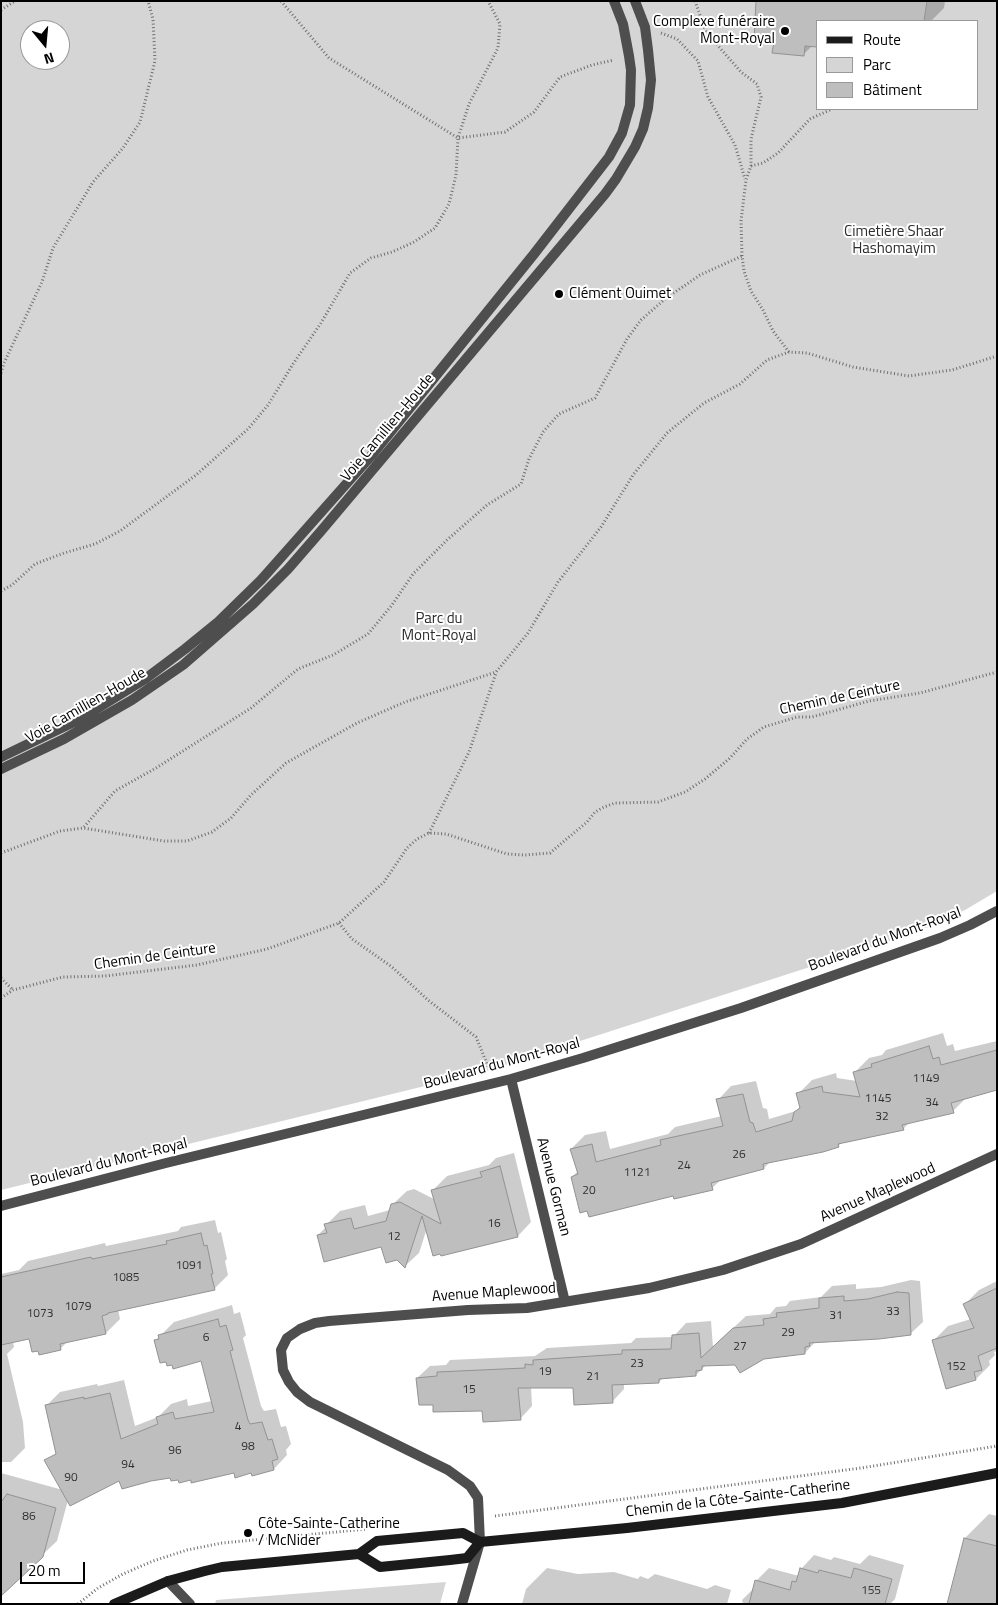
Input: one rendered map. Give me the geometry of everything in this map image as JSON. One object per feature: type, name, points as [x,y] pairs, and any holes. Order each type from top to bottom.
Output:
[{"type":"main road","name":"Chemin de la Côte-Sainte-Catherine","points":[[114,1604],[168,1581],[222,1567],[359,1554],[376,1541],[464,1533],[480,1542],[627,1528],[842,1502],[997,1473]]},
{"type":"main road","points":[[359,1554],[380,1567],[467,1558],[480,1542]]},
{"type":"street","name":"Voie Camillien-Houde","points":[[1,756],[80,719],[145,679],[210,628],[262,580],[372,456],[557,225],[609,157],[622,133],[630,105],[631,70],[623,24],[614,1]]},
{"type":"street","name":"Voie Camillien-Houde","points":[[1,769],[92,724],[132,700],[182,665],[253,604],[322,531],[616,180],[643,129],[648,108],[650,80],[645,27],[635,1]]},
{"type":"street","name":"Boulevard du Mont-Royal","points":[[1,1206],[185,1158],[510,1079],[657,1036],[940,938],[997,911]]},
{"type":"street","name":"Avenue Gorman","points":[[510,1079],[565,1302]]},
{"type":"street","name":"Avenue Maplewood","points":[[462,1604],[480,1542],[478,1498],[470,1486],[448,1470],[310,1402],[297,1392],[283,1370],[280,1350],[287,1338],[300,1329],[315,1323],[468,1310],[527,1308],[659,1286],[723,1270],[801,1244],[997,1154]]},
{"type":"street","points":[[168,1581],[190,1604]]},
{"type":"path","points":[[1,10],[15,1]]},
{"type":"path","points":[[1,373],[42,282],[53,248],[93,182],[124,148],[140,122],[155,61],[153,19],[148,1]]},
{"type":"path","points":[[281,1],[329,58],[458,138],[505,132],[534,112],[560,77],[592,65],[629,56]]},
{"type":"path","points":[[1,591],[12,585],[35,564],[96,544],[120,532],[177,490],[248,429],[268,405],[293,364],[322,323],[350,273],[371,258],[392,252],[414,242],[435,228],[449,204],[456,175],[458,138],[469,104],[498,48],[500,24],[488,1]]},
{"type":"path","points":[[695,1],[706,32],[741,72],[757,84],[761,97],[751,139],[751,166],[746,180],[741,221],[742,256],[744,272],[752,291],[773,331],[789,352]]},
{"type":"path","points":[[645,27],[677,39],[698,61],[708,96],[735,145],[746,180]]},
{"type":"path","points":[[751,166],[763,163],[778,153],[810,120],[830,110]]},
{"type":"path","points":[[83,828],[115,792],[251,708],[298,669],[332,655],[368,634],[392,606],[412,574],[487,505],[521,484],[529,459],[543,432],[559,414],[595,398],[628,339],[641,320],[700,275],[742,256]]},
{"type":"path","points":[[429,833],[469,752],[496,672],[528,633],[558,582],[601,527],[633,475],[666,433],[704,403],[740,384],[767,360],[789,352],[807,353],[853,367],[909,376],[952,370],[997,356]]},
{"type":"path","points":[[1,853],[60,831],[83,828],[164,841],[187,840],[212,832],[231,818],[286,763],[357,723],[397,706],[496,672]]},
{"type":"path","name":"Chemin de Ceinture","points":[[1,998],[13,990],[63,978],[105,976],[197,965],[267,949],[339,922],[384,882],[407,848],[417,839],[429,833],[446,834],[507,854],[550,853],[587,822],[595,812],[604,807],[615,803],[658,802],[685,792],[705,779],[730,758],[747,739],[764,727],[798,717],[812,717],[869,701],[920,693],[997,672]]},
{"type":"path","points":[[339,922],[352,939],[392,967],[428,1000],[476,1037],[490,1070]]},
{"type":"path","points":[[1,978],[13,990]]},
{"type":"path","name":"Chemin de la Côte-Sainte-Catherine","points":[[515,1514],[870,1466],[997,1446]]},
{"type":"green space","name":"Parc du Mont-Royal","points":[[1,1],[997,1],[997,891],[965,910],[928,927],[872,947],[490,1070],[1,1190]]},
{"type":"green space","points":[[446,1582],[440,1604],[215,1604],[216,1600]]},
{"type":"building","name":"Complexe funéraire Mont-Royal","points":[[756,1],[927,1],[924,20],[816,20],[816,47],[805,46],[804,56],[772,53],[774,42],[754,40]]},
{"type":"building","points":[[929,1046],[933,1059],[939,1057],[941,1065],[997,1050],[997,1090],[951,1103],[954,1113],[902,1125],[904,1130],[838,1144],[839,1147],[823,1152],[763,1164],[764,1169],[711,1183],[713,1190],[674,1199],[673,1196],[589,1217],[587,1211],[580,1213],[571,1177],[578,1174],[570,1149],[592,1144],[596,1162],[661,1145],[660,1140],[723,1126],[716,1099],[743,1094],[750,1122],[753,1123],[756,1132],[792,1121],[794,1112],[800,1108],[796,1093],[822,1086],[823,1092],[860,1097],[853,1072],[872,1067],[871,1064]]},
{"type":"building","points":[[500,1166],[518,1237],[441,1256],[440,1254],[433,1256],[422,1216],[405,1268],[397,1260],[386,1263],[381,1247],[324,1262],[317,1235],[327,1233],[324,1224],[351,1218],[354,1229],[386,1221],[391,1204],[400,1202],[441,1224],[431,1190],[482,1177],[480,1172]]},
{"type":"building","points":[[201,1233],[204,1246],[207,1245],[215,1290],[108,1313],[102,1316],[106,1334],[60,1344],[61,1350],[39,1355],[38,1351],[32,1352],[29,1339],[1,1345],[1,1277],[91,1257],[92,1259],[167,1244],[166,1241]]},
{"type":"building","points":[[997,1288],[997,1348],[978,1356],[982,1370],[974,1372],[976,1380],[946,1389],[932,1340],[974,1328],[963,1304]]},
{"type":"building","points":[[897,1292],[909,1293],[911,1335],[809,1343],[810,1346],[805,1347],[805,1354],[764,1359],[740,1373],[735,1365],[702,1366],[702,1370],[696,1371],[696,1376],[659,1379],[659,1383],[612,1385],[613,1403],[574,1405],[573,1388],[518,1388],[521,1420],[483,1422],[482,1411],[433,1412],[433,1405],[419,1405],[416,1378],[437,1376],[437,1372],[525,1368],[525,1364],[533,1365],[533,1360],[622,1354],[622,1350],[671,1349],[672,1335],[699,1333],[701,1358],[733,1328],[764,1325],[763,1319],[777,1317],[776,1313],[819,1308],[819,1298],[844,1296],[844,1301],[868,1299]]},
{"type":"building","points":[[218,1319],[220,1327],[226,1325],[233,1350],[230,1351],[248,1420],[250,1424],[262,1422],[268,1440],[272,1439],[278,1459],[272,1461],[274,1470],[252,1476],[251,1473],[235,1478],[234,1473],[191,1483],[191,1480],[179,1483],[178,1480],[171,1481],[170,1478],[122,1489],[119,1481],[70,1506],[44,1460],[56,1454],[45,1405],[110,1393],[121,1439],[158,1424],[156,1417],[173,1412],[175,1419],[214,1412],[201,1361],[173,1369],[172,1365],[167,1366],[166,1362],[160,1363],[154,1340],[159,1339],[158,1335]]},
{"type":"building","points":[[7,1494],[56,1508],[43,1557],[1,1596],[1,1502]]},
{"type":"building","points":[[964,1538],[997,1546],[997,1604],[947,1604]]},
{"type":"building","points":[[800,1568],[818,1573],[819,1570],[851,1578],[854,1568],[892,1579],[885,1604],[749,1604],[755,1580],[790,1590],[792,1581],[796,1582]]},
{"type":"place","name":"Complexe funéraire Mont-Royal","points":[[785,31]]},
{"type":"place","name":"Clément Ouimet","points":[[559,294]]},
{"type":"place","name":"Côte-Sainte-Catherine / McNider","points":[[248,1533]]},
{"type":"park label","name":"Cimetière Shaar Hashomayim","points":[[894,240]]}]
